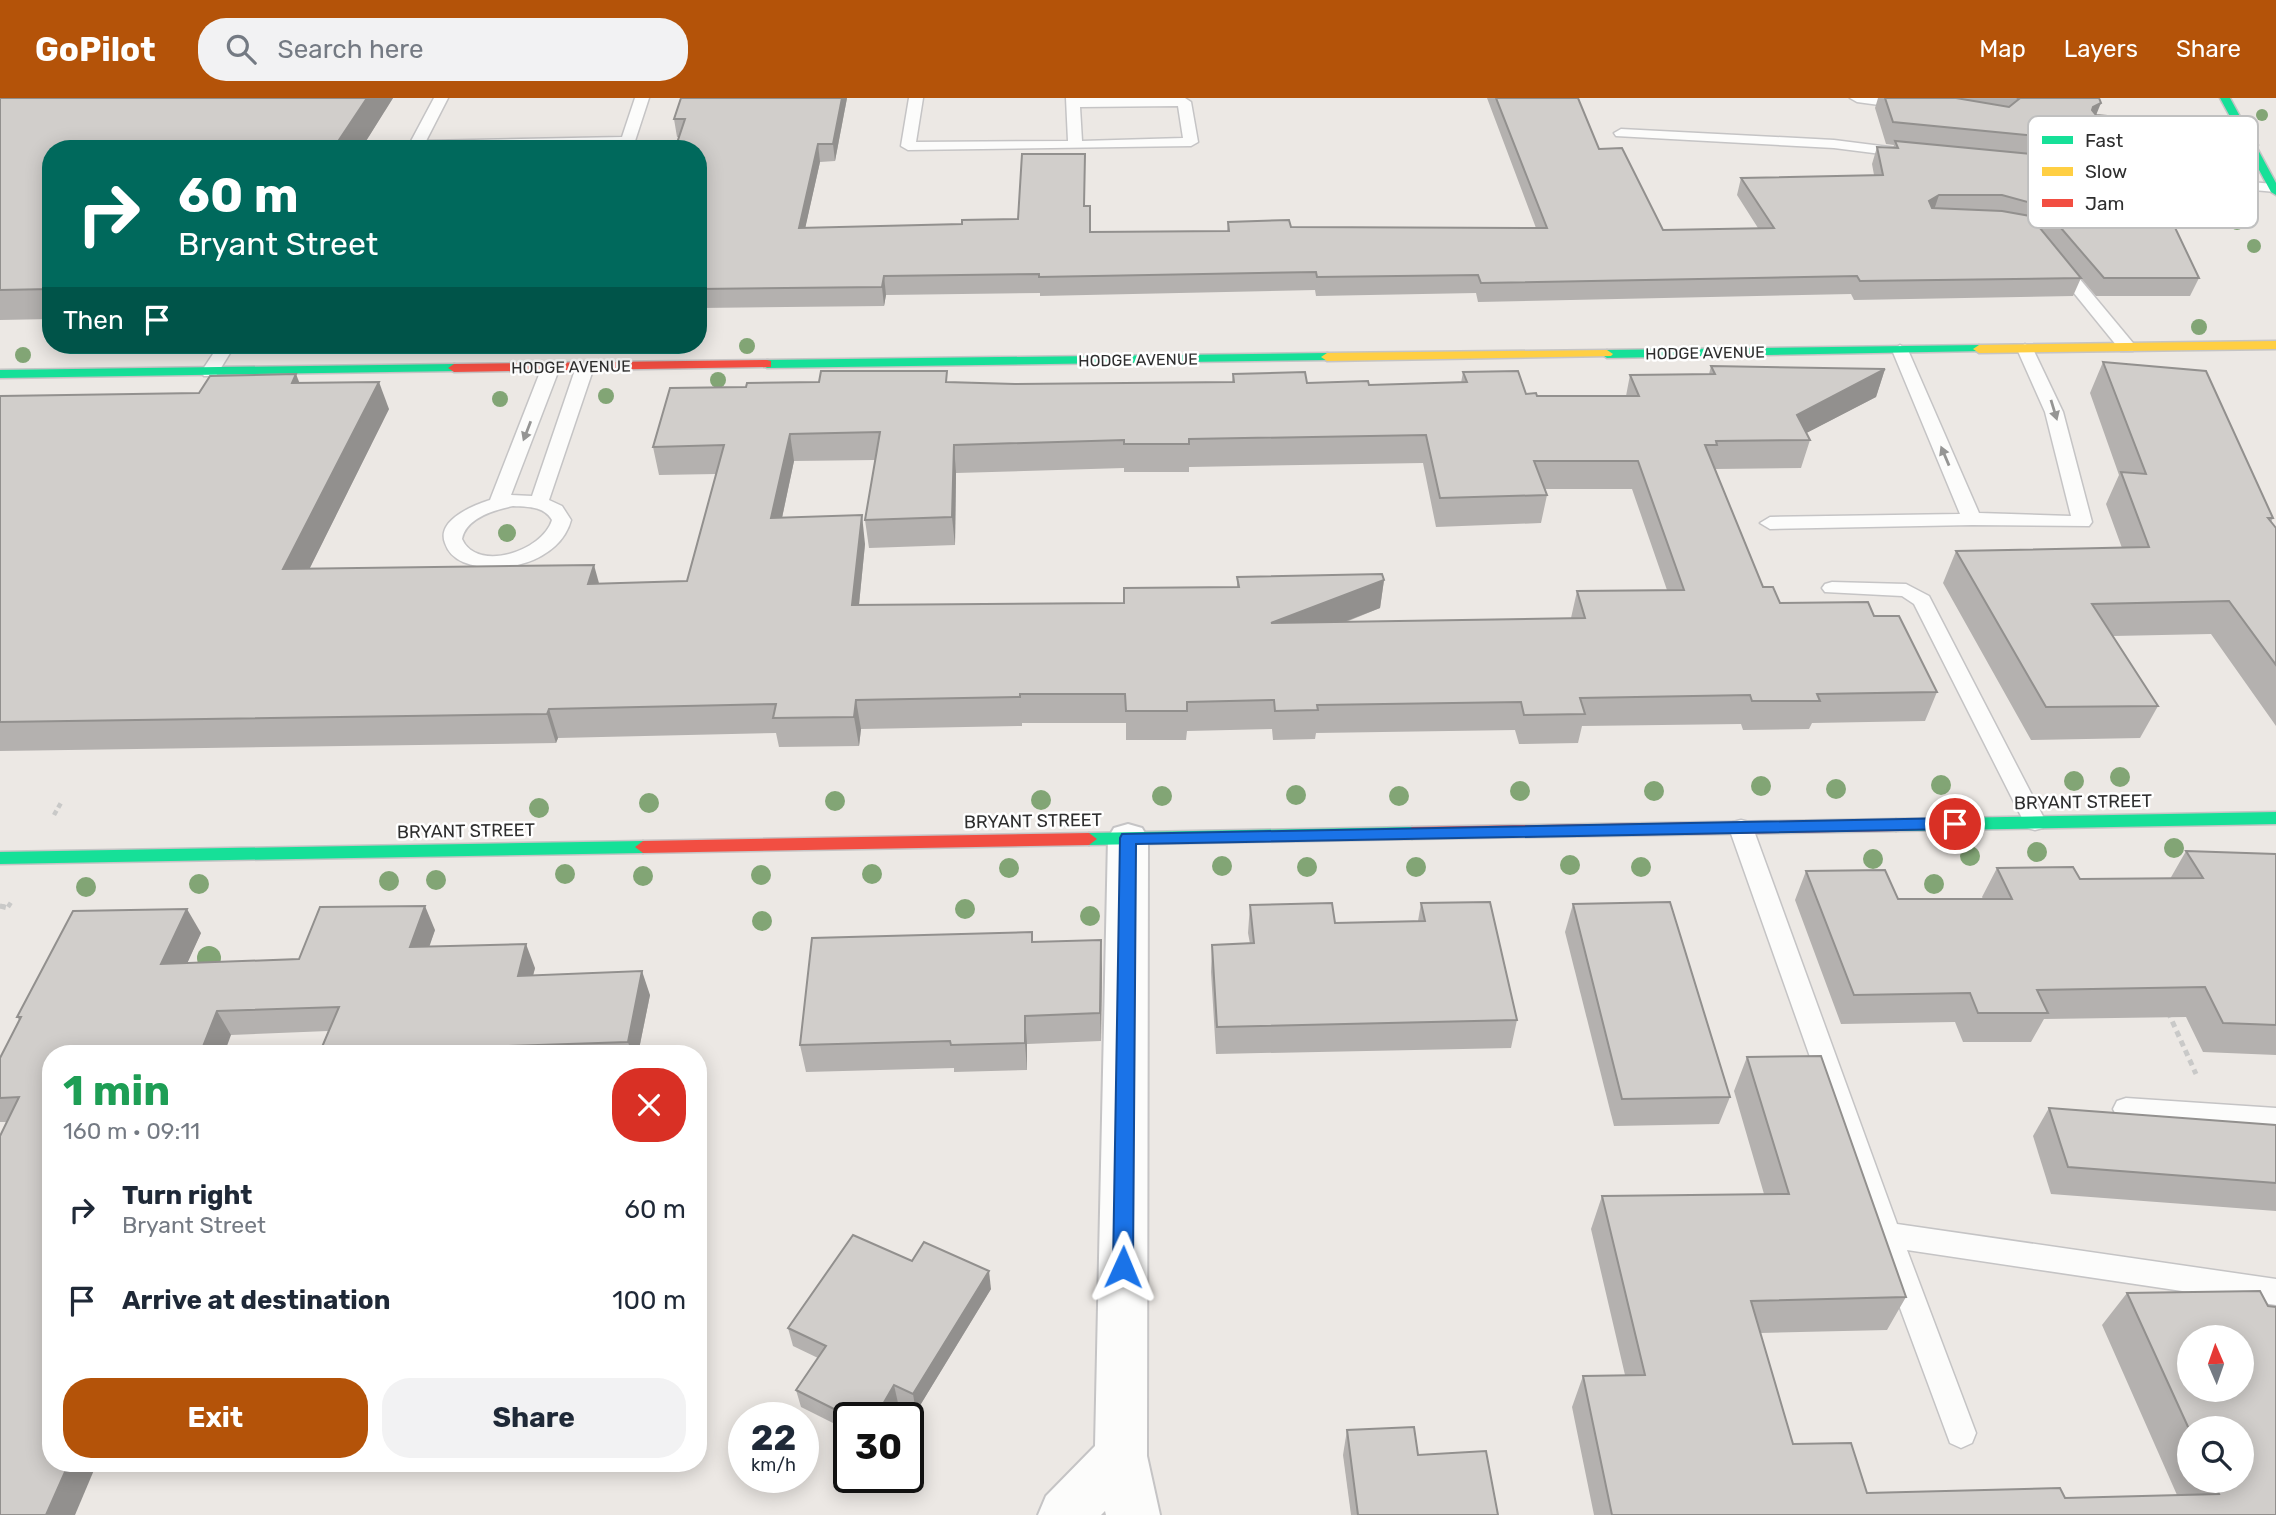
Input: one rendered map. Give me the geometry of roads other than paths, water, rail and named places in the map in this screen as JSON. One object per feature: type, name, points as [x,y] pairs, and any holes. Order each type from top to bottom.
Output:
[{"type":"street","points":[[2225,98],[2235,116]]},
{"type":"street","points":[[2258,158],[2275,190]]},
{"type":"street","name":"HODGE AVENUE","points":[[0,374],[2276,345]]},
{"type":"street","name":"BRYANT STREET","points":[[0,858],[2276,818]]},
{"type":"street","points":[[1128,838],[1121,1456],[1133,1515]]},
{"type":"street","points":[[1065,1515],[1121,1456]]},
{"type":"lane","points":[[416,140],[441,98]]},
{"type":"lane","points":[[628,140],[642,98]]},
{"type":"lane","points":[[916,98],[908,146],[1074,145],[1191,142],[1184,102],[1073,100],[1074,145]]},
{"type":"lane","points":[[1857,98],[1924,108]]},
{"type":"lane","points":[[1621,133],[1834,144],[1924,156]]},
{"type":"lane","points":[[2049,251],[2127,347]]},
{"type":"lane","points":[[1770,523],[1972,519],[2082,522],[2054,409],[2044,380],[2025,349]]},
{"type":"lane","points":[[1900,350],[1972,519]]},
{"type":"lane","points":[[210,372],[221,354]]},
{"type":"lane","points":[[499,502],[551,367]]},
{"type":"lane","points":[[539,502],[585,367]]},
{"type":"lane","points":[[499,502],[539,502],[552,507],[560,515],[562,525],[548,546],[514,561],[478,561],[456,547],[453,537],[458,526],[482,508],[499,502]]},
{"type":"lane","points":[[1832,588],[1906,590],[1922,600],[2035,822]]},
{"type":"lane","points":[[1741,828],[1961,1433]]},
{"type":"lane","points":[[2126,1109],[2276,1119]]},
{"type":"lane","points":[[1887,1235],[2276,1292]]}]
